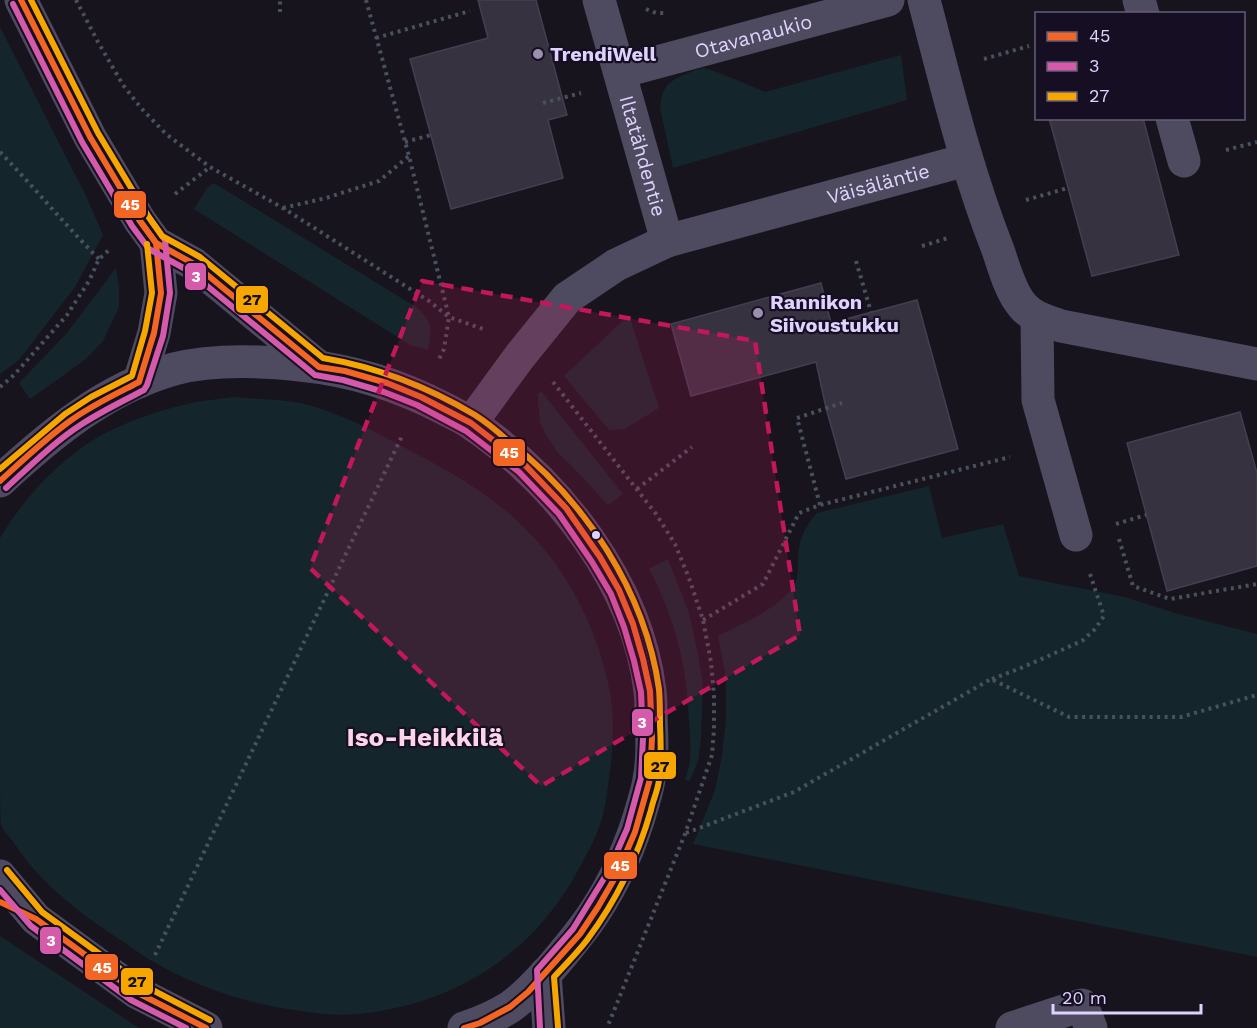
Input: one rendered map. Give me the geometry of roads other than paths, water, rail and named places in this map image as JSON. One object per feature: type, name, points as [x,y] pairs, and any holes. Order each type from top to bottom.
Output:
[{"type":"street","points":[[21,0],[90,137],[148,232],[161,293],[154,333],[139,382]]},
{"type":"street","name":"Iltatähdentie","points":[[599,0],[667,241]]},
{"type":"street","name":"Otavanaukio","points":[[620,72],[888,0]]},
{"type":"street","points":[[924,0],[966,160],[988,226],[1012,287],[1022,305],[1037,318],[1061,326],[1257,364]]},
{"type":"street","points":[[1173,120],[1184,161]]},
{"type":"street","name":"Väisäläntie","points":[[471,423],[520,356],[567,298],[616,265],[667,241],[966,160]]},
{"type":"street","points":[[148,232],[194,264],[319,367]]},
{"type":"street","points":[[1037,318],[1038,400],[1076,535]]},
{"type":"street","points":[[0,481],[49,437],[72,420],[139,382],[176,369],[263,361],[345,372],[387,383],[421,397],[471,423],[525,465],[566,508],[600,557],[619,590],[633,624],[650,691],[652,738],[650,779],[635,832],[616,876],[580,934],[528,992],[510,1007],[480,1023],[464,1028]]},
{"type":"street","points":[[0,876],[36,919]]},
{"type":"street","points":[[0,902],[36,919],[136,992],[206,1028]]},
{"type":"street","points":[[545,974],[549,1028]]},
{"type":"street","points":[[1012,1028],[1082,1005],[1091,1028]]},
{"type":"place","name":"TrendiWell","points":[[538,54]]},
{"type":"place","name":"Rannikon Siivoustukku","points":[[758,313]]},
{"type":"district","name":"Iso-Heikkilä","points":[[425,737]]}]
